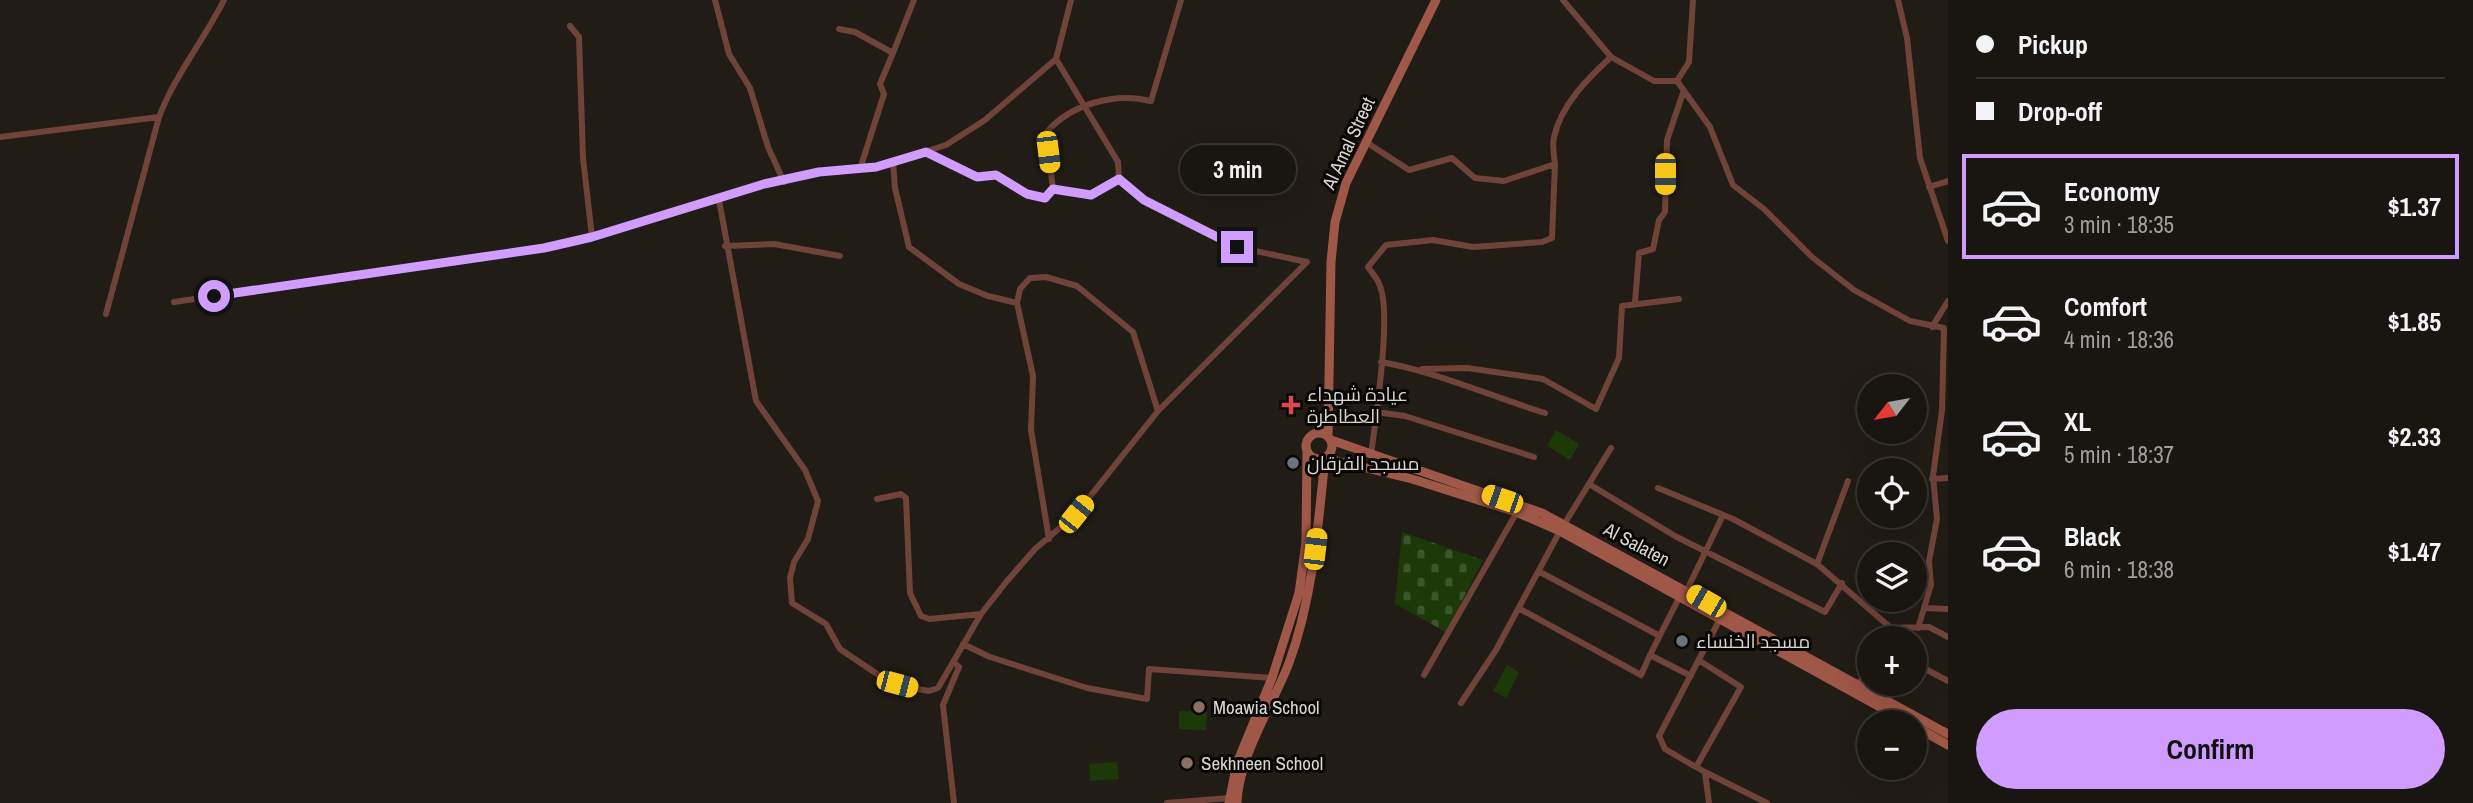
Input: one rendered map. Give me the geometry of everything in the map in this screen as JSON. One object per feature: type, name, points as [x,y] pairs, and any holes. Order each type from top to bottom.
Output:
[{"type":"main road","name":"Al Amal Street","points":[[1330,439],[1333,236],[1346,183],[1436,0]]},
{"type":"main road","points":[[1231,801],[1237,763],[1294,616],[1305,561],[1307,442],[1312,435],[1320,433],[1330,439],[1331,452],[1325,457],[1313,457],[1307,451]]},
{"type":"main road","name":"Al Salaten","points":[[1330,439],[1562,528],[1683,592],[1886,710]]},
{"type":"main road","points":[[1231,801],[1288,663],[1303,619],[1315,549],[1325,457]]},
{"type":"main road","name":"Al Salaten","points":[[1325,457],[1518,509]]},
{"type":"main road","name":"Al Salaten","points":[[1722,615],[1857,683]]},
{"type":"main road","name":"Al Salaten","points":[[1880,696],[1948,734]]},
{"type":"main road","points":[[1927,733],[1948,745]]},
{"type":"street","points":[[106,314],[159,117],[168,95],[203,42],[224,0]]},
{"type":"street","points":[[715,0],[729,54],[750,88],[768,148],[784,182]]},
{"type":"street","points":[[860,169],[884,94],[880,84],[914,0]]},
{"type":"street","points":[[174,302],[348,279],[592,237],[764,184],[784,182],[819,172],[860,169],[926,152],[946,145],[985,120],[1056,59],[1071,0]]},
{"type":"street","points":[[926,152],[977,177],[996,175],[1027,194],[1045,198],[1053,189],[1046,133],[1056,120],[1084,106],[1128,96],[1151,101],[1181,0]]},
{"type":"street","points":[[1563,0],[1611,57],[1654,81],[1677,81]]},
{"type":"street","points":[[1677,81],[1689,62],[1693,0]]},
{"type":"street","points":[[1898,0],[1907,38],[1920,158],[1948,241]]},
{"type":"street","points":[[570,26],[579,37],[583,158],[592,237]]},
{"type":"street","points":[[839,29],[855,32],[893,53]]},
{"type":"street","points":[[1371,456],[1384,308],[1381,286],[1368,267],[1386,245],[1433,240],[1473,247],[1542,242],[1552,238],[1554,137],[1566,109],[1586,80],[1611,57]]},
{"type":"street","points":[[719,200],[725,246],[739,299],[742,335],[756,401],[805,470],[818,501],[808,539],[794,562],[790,578],[792,603],[826,624],[840,649],[897,684],[929,691],[938,688],[981,614],[1035,549],[1076,514],[1158,411],[1307,262],[1237,247],[1144,200],[1119,179],[1118,162],[1056,59]]},
{"type":"street","points":[[1677,81],[1710,127],[1733,185],[1764,209],[1812,257],[1854,290],[1910,321],[1946,329],[1942,410],[1933,479],[1937,519],[1929,561],[1931,585],[1927,600]]},
{"type":"street","points":[[1635,302],[1639,253],[1653,248],[1659,220],[1665,212],[1667,140],[1684,90]]},
{"type":"street","points":[[0,137],[159,117]]},
{"type":"street","points":[[1366,142],[1409,170],[1452,158],[1475,178],[1504,181],[1555,164]]},
{"type":"street","points":[[893,162],[895,188],[909,247],[959,284],[988,296],[1017,303]]},
{"type":"street","points":[[1053,189],[1091,195],[1119,179]]},
{"type":"street","points":[[1929,187],[1948,181]]},
{"type":"street","points":[[725,246],[774,244],[840,256]]},
{"type":"street","points":[[1049,539],[1031,430],[1033,376],[1017,303],[1020,289],[1030,278],[1046,277],[1077,286],[1133,332],[1158,411]]},
{"type":"street","points":[[1381,362],[1422,369],[1467,368],[1543,379],[1596,409],[1619,358],[1622,306],[1635,302],[1679,299]]},
{"type":"street","points":[[1932,327],[1948,300]]},
{"type":"street","points":[[1422,369],[1495,398],[1545,413]]},
{"type":"street","points":[[1376,412],[1405,416],[1534,457]]},
{"type":"street","points":[[1461,703],[1520,609],[1562,528],[1611,448]]},
{"type":"street","points":[[1933,479],[1948,478]]},
{"type":"street","points":[[1817,564],[1848,481]]},
{"type":"street","points":[[1589,484],[1705,551],[1825,612],[1842,583]]},
{"type":"street","points":[[1658,488],[1723,515],[1817,564],[1889,626]]},
{"type":"street","points":[[877,499],[901,494],[906,498],[910,593],[921,616],[929,619],[981,614]]},
{"type":"street","points":[[1424,675],[1518,509]]},
{"type":"street","points":[[1520,609],[1641,675],[1658,635],[1723,515]]},
{"type":"street","points":[[1540,572],[1658,635]]},
{"type":"street","points":[[1927,608],[1948,609]]},
{"type":"street","points":[[1694,766],[1665,749],[1659,740],[1722,615]]},
{"type":"street","points":[[1927,627],[1948,637]]},
{"type":"street","points":[[963,644],[990,657],[1087,688],[1147,699],[1149,669],[1272,678]]},
{"type":"street","points":[[1650,655],[1691,676]]},
{"type":"street","points":[[1700,661],[1741,687],[1696,767],[1767,803]]},
{"type":"street","points":[[953,662],[959,667],[943,705],[954,803]]},
{"type":"street","points":[[1927,670],[1948,681]]},
{"type":"street","points":[[1705,772],[1710,803]]},
{"type":"street","points":[[1167,803],[1231,801]]},
{"type":"green space","points":[[1556,430],[1579,444],[1570,460],[1547,446]]},
{"type":"green space","points":[[1402,532],[1483,560],[1446,632],[1395,604]]},
{"type":"green space","points":[[1507,665],[1519,672],[1506,698],[1493,691]]},
{"type":"green space","points":[[1179,711],[1207,712],[1206,730],[1179,729]]},
{"type":"green space","points":[[1117,762],[1119,779],[1090,781],[1089,764]]},
{"type":"place","name":"عيادة شهداء العطاطرة","points":[[1291,405]]},
{"type":"place","name":"مسجد الفرقان","points":[[1293,463]]},
{"type":"place","name":"مسجد الخنساء","points":[[1682,641]]},
{"type":"place","name":"Moawia School","points":[[1199,707]]},
{"type":"place","name":"Sekhneen School","points":[[1187,763]]},
{"type":"route","points":[[214,296],[348,279],[456,259],[544,248],[592,237],[764,184],[784,182],[819,172],[876,167],[926,152],[977,177],[996,175],[1027,194],[1045,198],[1053,189],[1091,195],[1119,179],[1144,200],[1237,247]]}]
